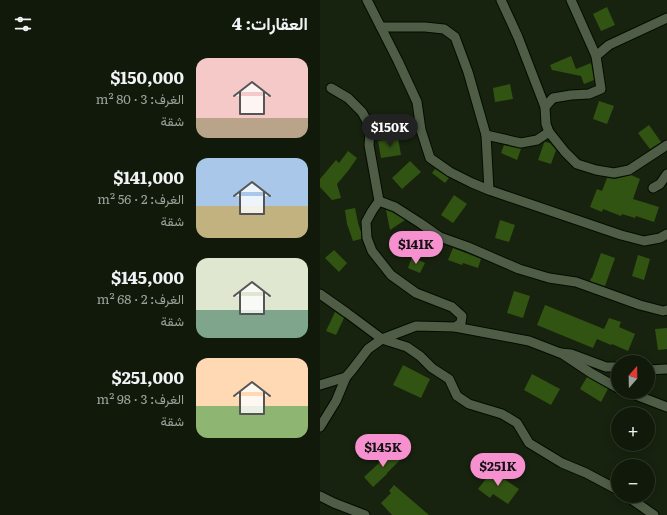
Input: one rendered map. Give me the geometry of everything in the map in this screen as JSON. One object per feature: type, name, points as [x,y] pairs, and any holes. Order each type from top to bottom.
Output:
[{"type":"street","points":[[367,0],[417,102],[421,130],[430,158],[450,172],[472,184],[621,235],[644,241],[660,238],[667,234]]},
{"type":"street","points":[[501,0],[518,37],[544,108],[546,124],[549,132],[577,164],[596,170],[614,173],[629,170],[667,145]]},
{"type":"street","points":[[544,108],[553,98],[571,94],[589,94],[601,89],[596,56],[570,0]]},
{"type":"street","points":[[596,56],[609,45],[667,18]]},
{"type":"street","points":[[382,28],[425,27],[444,29],[455,37],[468,72],[486,135],[489,190]]},
{"type":"street","points":[[332,88],[348,98],[362,112],[368,123],[370,133],[369,145],[379,201],[366,222],[367,238],[372,251],[391,275],[416,293],[452,307],[462,316],[461,323],[455,327]]},
{"type":"street","points":[[486,135],[521,143],[537,140],[549,132]]},
{"type":"street","points":[[653,188],[660,184],[667,174]]},
{"type":"street","points":[[379,201],[394,207],[440,237],[519,268],[549,278],[576,282],[640,305],[662,311],[667,310]]},
{"type":"street","points":[[320,294],[382,339],[406,347],[420,356],[432,368],[449,379],[457,396],[469,404],[502,414],[517,424],[529,443],[562,464],[586,473],[611,486]]},
{"type":"street","points":[[320,427],[336,401],[346,377],[368,350],[382,339],[416,326],[455,327],[529,341],[560,353],[591,374],[611,384]]},
{"type":"street","points":[[560,353],[571,354],[611,366]]},
{"type":"street","points":[[655,370],[667,369]]},
{"type":"street","points":[[320,385],[346,377]]},
{"type":"street","points":[[646,399],[667,407]]},
{"type":"street","points":[[320,496],[365,515]]},
{"type":"street","points":[[637,503],[654,515]]},
{"type":"building","points":[[607,7],[615,25],[601,31],[593,14]]},
{"type":"building","points":[[571,56],[576,69],[591,63],[594,80],[584,84],[581,76],[552,70],[550,65]]},
{"type":"building","points":[[510,84],[513,99],[495,102],[493,88]]},
{"type":"building","points":[[599,101],[614,106],[607,124],[593,119]]},
{"type":"building","points":[[649,125],[661,142],[650,149],[638,133]]},
{"type":"building","points":[[398,138],[401,155],[381,158],[378,141]]},
{"type":"building","points":[[545,142],[550,143],[556,150],[551,164],[538,160]]},
{"type":"building","points":[[504,145],[521,149],[517,160],[501,153]]},
{"type":"building","points":[[348,151],[357,158],[337,184],[341,198],[332,200],[320,187],[320,179],[336,160],[339,163]]},
{"type":"building","points":[[410,161],[421,172],[402,189],[392,178]]},
{"type":"building","points":[[435,169],[449,178],[445,183],[432,173]]},
{"type":"building","points":[[631,175],[640,179],[633,199],[659,207],[654,222],[636,216],[635,218],[622,214],[621,216],[603,209],[602,212],[590,207],[597,189],[602,191],[607,178],[615,179]]},
{"type":"building","points":[[454,195],[467,204],[453,223],[441,215]]},
{"type":"building","points":[[355,208],[361,232],[361,239],[353,241],[347,224],[345,210]]},
{"type":"building","points":[[386,210],[392,212],[405,220],[390,230]]},
{"type":"building","points":[[500,220],[515,225],[509,242],[495,238]]},
{"type":"building","points":[[425,234],[435,241],[433,250],[421,247]]},
{"type":"building","points":[[453,248],[481,259],[478,268],[463,263],[462,265],[448,260]]},
{"type":"building","points":[[334,250],[347,263],[339,272],[325,258]]},
{"type":"building","points":[[601,253],[615,258],[605,286],[590,281]]},
{"type":"building","points":[[638,255],[650,259],[644,280],[632,276]]},
{"type":"building","points":[[412,257],[425,263],[420,273],[408,268]]},
{"type":"building","points":[[514,291],[530,296],[523,318],[507,313]]},
{"type":"building","points":[[545,305],[604,329],[609,318],[621,322],[619,327],[635,334],[628,351],[597,339],[593,348],[537,325]]},
{"type":"building","points":[[335,312],[344,318],[336,335],[326,331]]},
{"type":"building","points":[[667,328],[667,349],[658,350],[655,329]]},
{"type":"building","points":[[403,365],[430,379],[421,398],[393,385]]},
{"type":"building","points":[[532,374],[560,389],[551,405],[524,390]]},
{"type":"building","points":[[587,377],[608,389],[601,402],[580,389]]},
{"type":"building","points":[[393,449],[402,458],[373,487],[364,477]]},
{"type":"building","points":[[495,467],[506,476],[504,479],[519,489],[508,504],[493,494],[490,498],[478,489]]},
{"type":"building","points":[[394,485],[429,515],[392,515],[381,503],[391,493],[389,491]]}]
